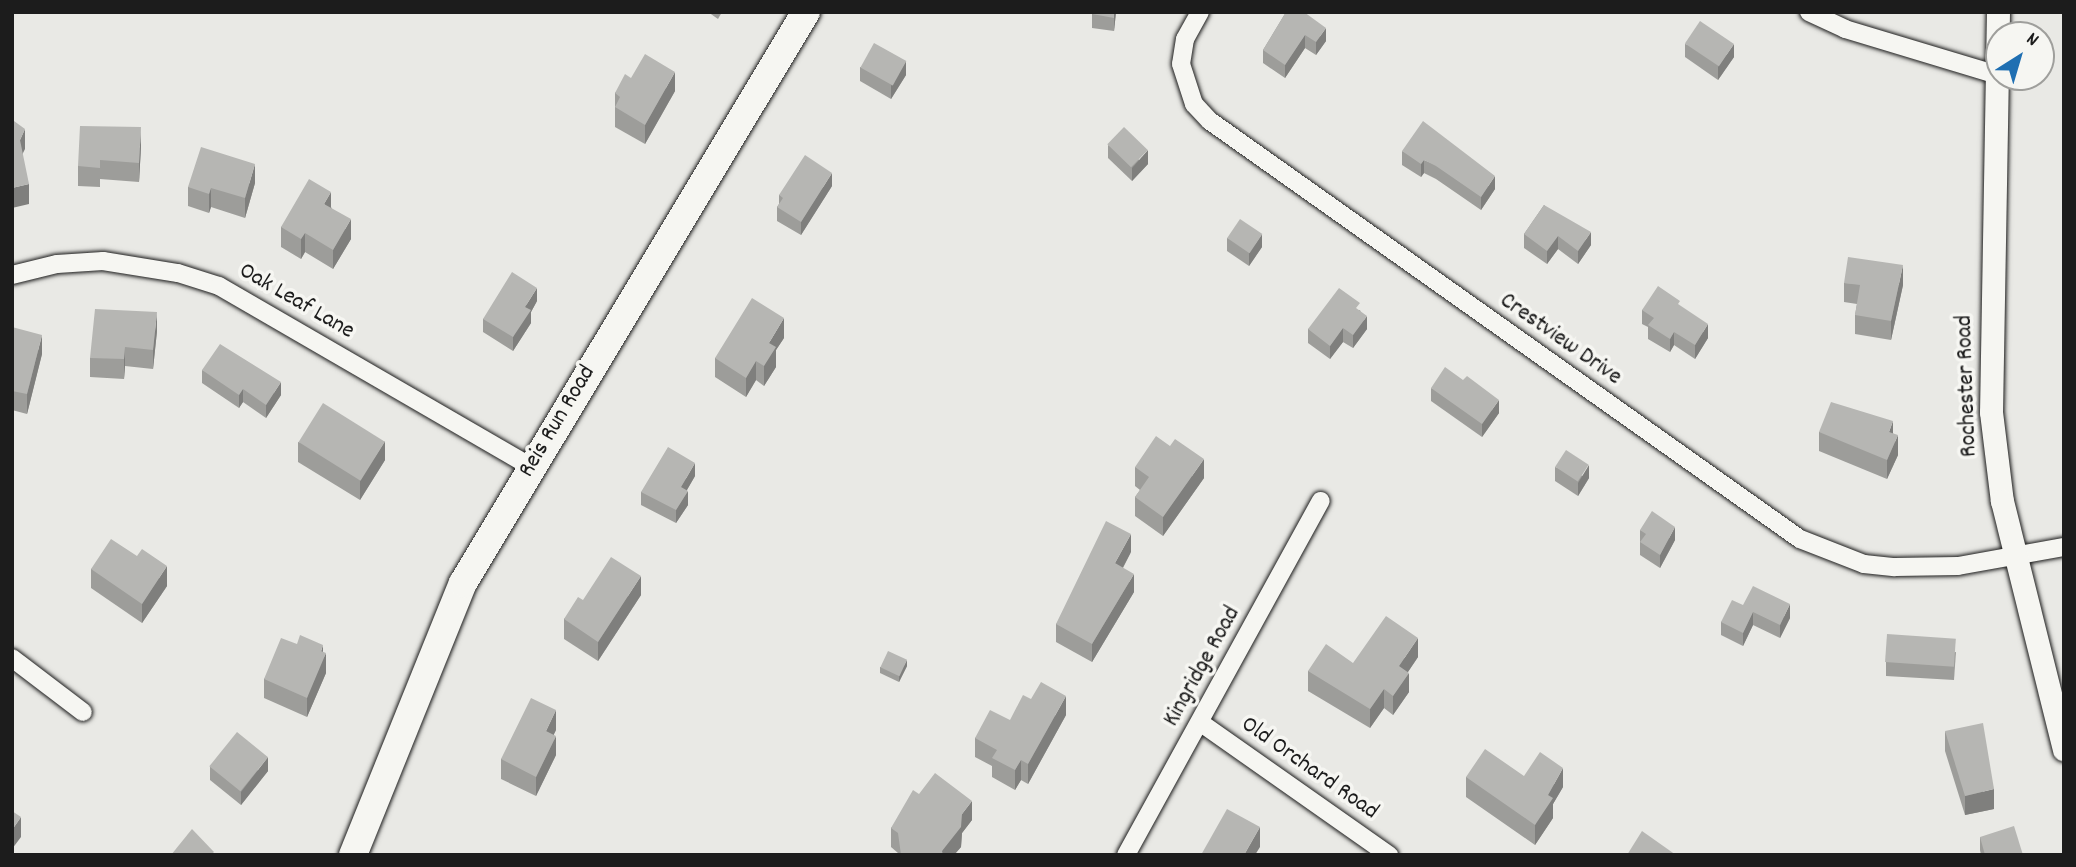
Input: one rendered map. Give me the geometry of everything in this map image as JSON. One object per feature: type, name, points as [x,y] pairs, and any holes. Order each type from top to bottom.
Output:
[{"type":"main road","name":"Reis Run Road","points":[[354,855],[442,627],[531,467],[806,12]]},
{"type":"street","name":"Crestview Drive","points":[[1200,12],[1185,39],[1181,64],[1194,104],[1210,121],[1800,540],[1864,564],[1895,567],[1958,566],[2064,547]]},
{"type":"street","points":[[1809,12],[1845,29],[1985,71]]},
{"type":"street","name":"Rochester Road","points":[[1997,91],[1991,412],[2001,501],[2064,749]]},
{"type":"street","name":"Oak Leaf Lane","points":[[12,275],[57,264],[103,261],[178,272],[219,286],[531,467]]},
{"type":"street","name":"Kingridge Road","points":[[1126,855],[1321,501]]},
{"type":"street","points":[[12,658],[83,712]]},
{"type":"street","name":"Old Orchard Road","points":[[1201,723],[1389,855]]},
{"type":"building","points":[[1114,12],[1114,18],[1092,14]]},
{"type":"building","points":[[1286,12],[1304,12],[1326,28],[1316,42],[1305,35],[1285,65],[1263,50]]},
{"type":"building","points":[[1700,21],[1734,44],[1719,66],[1685,43]]},
{"type":"building","points":[[874,43],[906,61],[893,85],[860,67]]},
{"type":"building","points":[[645,54],[675,72],[645,125],[615,107],[620,97],[615,93],[625,74],[631,78]]},
{"type":"building","points":[[1423,121],[1495,176],[1481,197],[1436,166],[1424,160],[1421,164],[1402,151]]},
{"type":"building","points":[[12,122],[25,129],[20,140],[29,184],[12,188]]},
{"type":"building","points":[[80,126],[141,127],[139,163],[100,160],[100,168],[78,166]]},
{"type":"building","points":[[1124,127],[1148,150],[1131,167],[1107,144]]},
{"type":"building","points":[[201,147],[255,164],[245,198],[211,188],[209,194],[188,187]]},
{"type":"building","points":[[805,155],[832,173],[801,222],[777,207],[783,198],[779,195]]},
{"type":"building","points":[[309,179],[331,192],[324,204],[351,219],[333,250],[305,233],[301,239],[281,227]]},
{"type":"building","points":[[1544,205],[1591,232],[1578,251],[1558,236],[1547,251],[1524,234]]},
{"type":"building","points":[[1240,219],[1262,234],[1250,253],[1227,238]]},
{"type":"building","points":[[1848,257],[1903,265],[1891,321],[1855,315],[1860,285],[1844,283]]},
{"type":"building","points":[[512,272],[537,288],[525,307],[531,310],[513,337],[483,319]]},
{"type":"building","points":[[1658,286],[1680,301],[1678,304],[1708,324],[1695,345],[1674,332],[1670,339],[1648,325],[1654,318],[1642,310]]},
{"type":"building","points":[[1339,288],[1360,303],[1356,308],[1367,316],[1353,335],[1343,328],[1330,346],[1308,329]]},
{"type":"building","points":[[752,298],[784,318],[769,343],[776,347],[764,366],[756,361],[746,378],[715,358]]},
{"type":"building","points":[[95,309],[157,312],[153,350],[125,347],[124,359],[90,358]]},
{"type":"building","points":[[12,327],[42,335],[27,394],[12,391]]},
{"type":"building","points":[[220,344],[281,382],[266,405],[243,389],[239,395],[202,370]]},
{"type":"building","points":[[1445,367],[1463,380],[1467,376],[1499,400],[1482,424],[1431,388]]},
{"type":"building","points":[[1831,402],[1893,421],[1889,432],[1898,435],[1887,460],[1819,432]]},
{"type":"building","points":[[323,403],[385,442],[361,481],[299,442]]},
{"type":"building","points":[[1156,436],[1170,446],[1175,439],[1204,459],[1163,517],[1135,497],[1149,477],[1135,467]]},
{"type":"building","points":[[668,447],[695,463],[681,487],[688,491],[676,510],[641,492]]},
{"type":"building","points":[[1566,450],[1589,465],[1578,481],[1555,467]]},
{"type":"building","points":[[1652,511],[1675,527],[1660,555],[1640,542],[1646,534],[1640,530]]},
{"type":"building","points":[[1106,521],[1131,534],[1115,563],[1134,574],[1092,644],[1056,624]]},
{"type":"building","points":[[111,539],[137,556],[142,549],[167,566],[142,604],[91,569]]},
{"type":"building","points":[[611,557],[641,576],[598,642],[564,619],[578,597],[583,600]]},
{"type":"building","points":[[1753,586],[1790,604],[1780,625],[1753,612],[1743,633],[1721,622],[1732,600],[1743,605]]},
{"type":"building","points":[[1386,616],[1418,638],[1399,666],[1409,673],[1393,696],[1384,689],[1370,709],[1308,671],[1326,644],[1353,663]]},
{"type":"building","points":[[1887,634],[1956,639],[1954,667],[1885,662]]},
{"type":"building","points":[[300,635],[323,645],[321,651],[326,653],[307,698],[264,679],[281,638],[297,644]]},
{"type":"building","points":[[888,651],[907,660],[899,676],[880,667]]},
{"type":"building","points":[[1041,682],[1066,696],[1028,764],[1021,760],[1015,770],[992,758],[997,750],[975,738],[990,710],[1010,720],[1023,695],[1031,699]]},
{"type":"building","points":[[531,698],[556,710],[546,731],[556,736],[536,777],[501,759]]},
{"type":"building","points":[[1983,723],[1994,789],[1965,796],[1945,731]]},
{"type":"building","points":[[237,732],[268,757],[240,791],[209,766]]},
{"type":"building","points":[[1485,749],[1524,776],[1540,752],[1563,768],[1548,795],[1553,798],[1535,825],[1466,777]]},
{"type":"building","points":[[935,773],[972,801],[962,814],[961,827],[942,851],[943,855],[901,855],[898,833],[891,828],[913,790],[919,794]]},
{"type":"building","points":[[1227,809],[1260,827],[1244,855],[1201,855]]},
{"type":"building","points":[[12,811],[21,817],[12,830]]},
{"type":"building","points":[[2014,826],[2023,855],[1985,855],[1980,837]]},
{"type":"building","points":[[192,829],[214,852],[211,855],[171,855]]},
{"type":"building","points":[[1642,831],[1676,855],[1627,855]]}]
